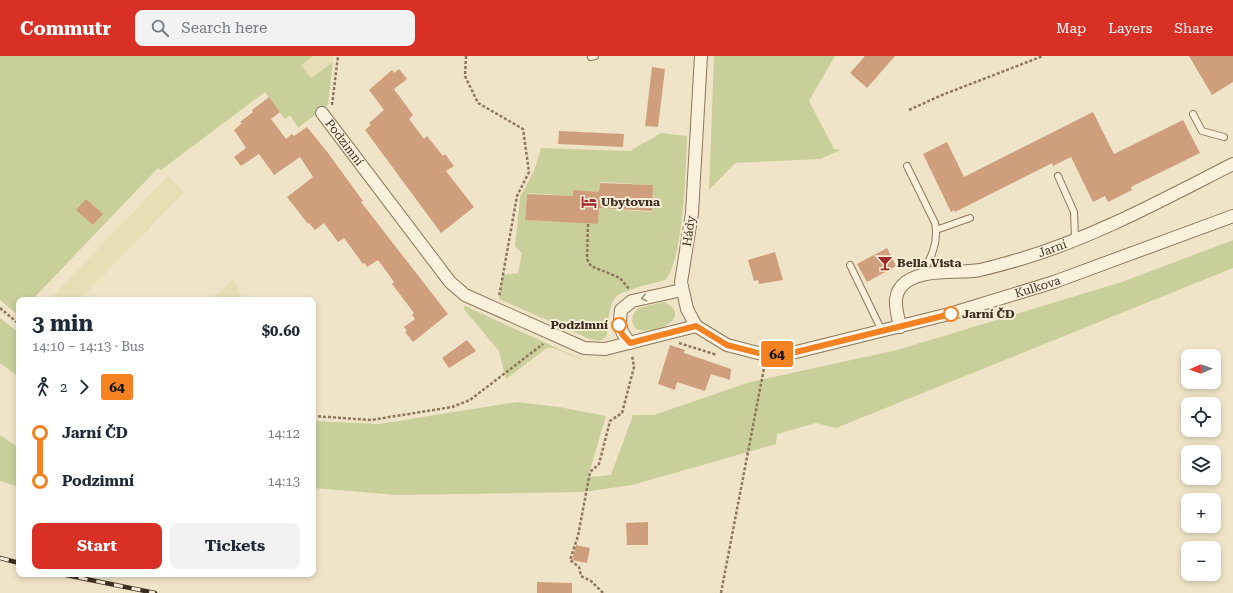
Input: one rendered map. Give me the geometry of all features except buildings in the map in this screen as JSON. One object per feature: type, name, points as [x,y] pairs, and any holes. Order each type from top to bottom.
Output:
[{"type":"street","name":"Hády","points":[[696,326],[687,309],[681,282],[692,213],[701,56]]},
{"type":"street","name":"Podzimní","points":[[322,113],[456,290],[584,348],[595,350],[629,350],[696,326]]},
{"type":"street","name":"Jarní","points":[[900,327],[895,303],[898,290],[907,281],[920,276],[980,270],[1021,259],[1075,239],[1142,210],[1233,164]]},
{"type":"street","name":"Kulkova","points":[[696,326],[727,345],[766,355],[796,352],[953,313],[1054,282],[1233,216]]},
{"type":"street","points":[[629,350],[619,325],[621,310],[632,301],[682,290]]},
{"type":"lane","points":[[1193,114],[1202,131],[1224,137]]},
{"type":"lane","points":[[907,166],[935,223],[936,230],[933,253],[920,276]]},
{"type":"lane","points":[[1058,176],[1074,212],[1075,239]]},
{"type":"lane","points":[[936,230],[970,218]]},
{"type":"lane","points":[[850,265],[882,331]]},
{"type":"path","points":[[330,124],[338,56]]},
{"type":"path","points":[[466,56],[464,76],[478,103],[523,130],[529,172],[517,196],[499,300],[493,298]]},
{"type":"path","points":[[909,110],[942,95],[1043,56]]},
{"type":"path","points":[[588,224],[587,259],[591,266],[623,280],[630,291],[625,294]]},
{"type":"path","points":[[0,308],[16,321]]},
{"type":"path","points":[[316,416],[371,420],[452,407],[470,400],[554,334]]},
{"type":"path","points":[[674,342],[718,356]]},
{"type":"path","points":[[721,593],[764,368],[756,366]]},
{"type":"path","points":[[603,593],[591,581],[581,576],[579,567],[570,560],[578,533],[590,474],[599,464],[610,421],[622,413],[634,367]]},
{"type":"shaded area","points":[[313,56],[333,56],[333,62],[311,78],[301,65]]},
{"type":"shaded area","points":[[168,176],[185,192],[82,297],[52,297]]},
{"type":"shaded area","points":[[234,278],[242,297],[213,297]]},
{"type":"green space","points":[[0,56],[313,56],[301,65],[311,78],[333,62],[328,105],[298,128],[290,115],[285,119],[265,92],[161,170],[158,168],[35,297],[16,297],[16,313],[0,300]]},
{"type":"green space","points":[[714,56],[835,56],[809,101],[834,149],[841,150],[820,159],[735,163],[709,190]]},
{"type":"green space","points":[[661,133],[687,136],[685,189],[680,234],[671,269],[665,280],[631,289],[615,298],[610,311],[607,335],[603,339],[599,340],[590,339],[499,299],[503,275],[518,273],[522,253],[515,246],[520,197],[534,171],[541,148],[630,151]],"holes":[[[600,182],[653,185],[652,212],[599,208],[598,224],[525,220],[527,193],[573,196],[573,191],[599,192]]]},
{"type":"green space","points":[[1233,240],[1233,268],[836,428],[816,423],[777,434],[776,444],[632,485],[583,492],[397,495],[316,488],[316,421],[379,424],[517,402],[559,407],[606,416],[588,477],[611,475],[633,415],[654,415],[750,382],[897,350],[1122,282]]},
{"type":"green space","points":[[664,302],[672,308],[675,314],[674,319],[669,324],[653,330],[636,329],[632,322],[633,315],[638,308]]},
{"type":"green space","points":[[465,306],[583,360],[559,350],[547,348],[506,379],[499,351],[463,308]]},
{"type":"green space","points":[[0,318],[16,331],[16,375],[0,363]]},
{"type":"green space","points":[[0,435],[16,446],[16,486],[0,481]]},
{"type":"railway","points":[[0,558],[16,562]]},
{"type":"railway","points":[[76,577],[155,593]]},
{"type":"bus line","name":"64","points":[[619,325],[622,334],[630,343],[696,326],[727,345],[766,355],[796,352],[951,314]]},
{"type":"place","name":"Ubytovna","points":[[589,202]]},
{"type":"place","name":"Bella Vista","points":[[885,263]]},
{"type":"place","name":"Jarní ČD","points":[[951,314]]},
{"type":"place","name":"Podzimní","points":[[619,325]]}]
